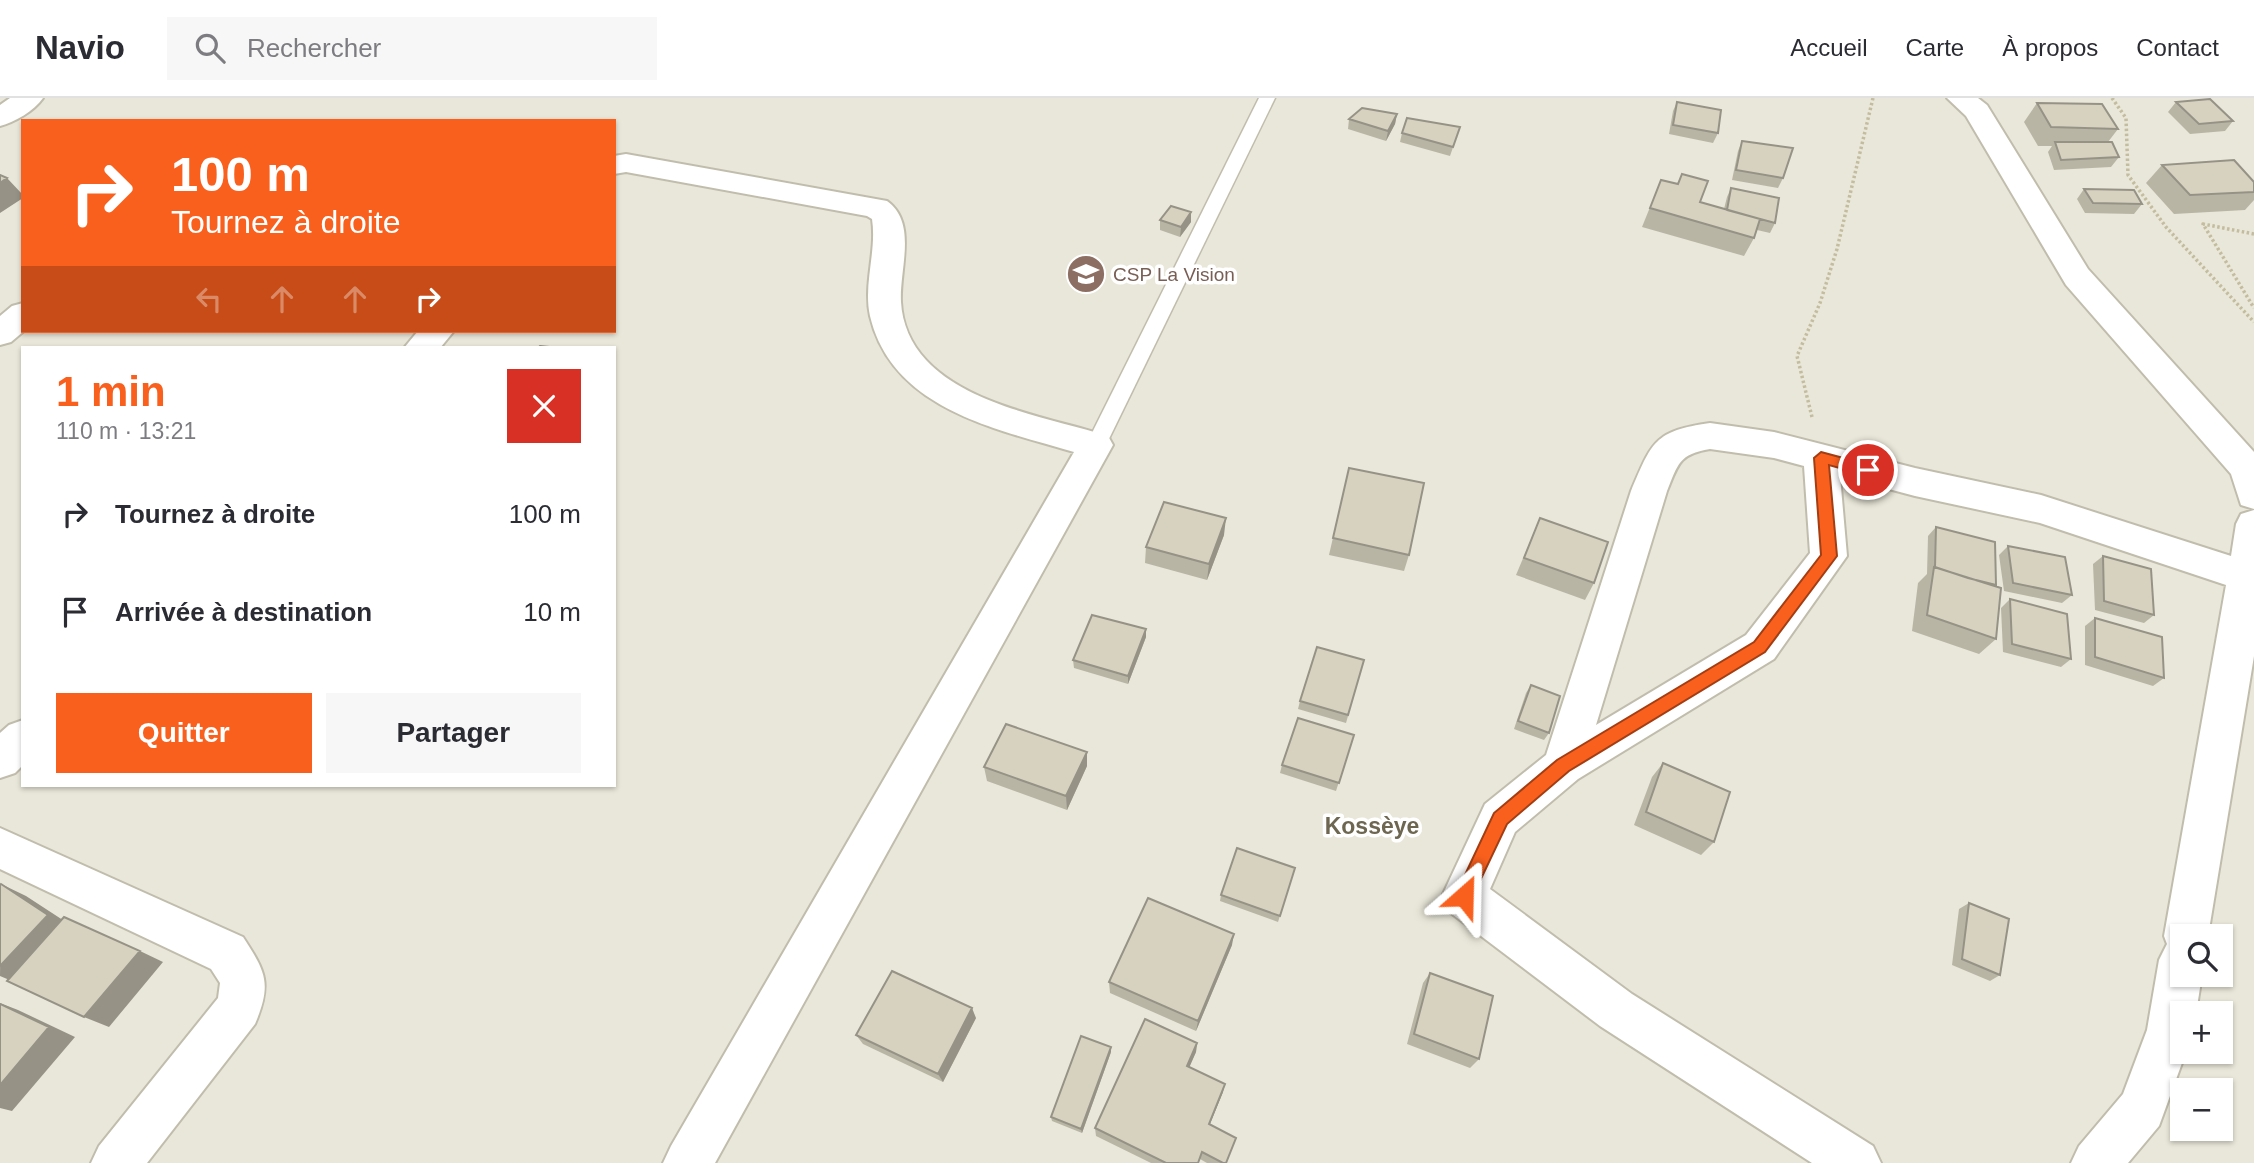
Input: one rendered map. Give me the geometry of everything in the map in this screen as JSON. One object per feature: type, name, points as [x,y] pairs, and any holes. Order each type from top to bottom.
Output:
[{"type":"street","points":[[0,117],[29,98]]},
{"type":"street","points":[[1961,98],[1977,111],[2077,277],[2248,469],[2254,495]]},
{"type":"street","points":[[616,165],[639,165],[876,208],[886,215],[891,245],[885,274],[886,314],[894,344],[921,377],[971,405],[1018,424],[1096,445],[688,1163]]},
{"type":"street","points":[[0,334],[21,316]]},
{"type":"street","points":[[422,346],[436,333]]},
{"type":"street","points":[[1563,766],[1649,491],[1664,454],[1684,440],[1710,436],[1774,446],[1915,482],[2041,509],[2247,577]]},
{"type":"street","points":[[1821,458],[1829,556],[1760,647],[1563,766],[1500,818],[1464,896],[1615,1010],[1856,1163]]},
{"type":"street","points":[[2188,924],[2254,524]]},
{"type":"street","points":[[0,760],[21,740]]},
{"type":"street","points":[[0,848],[228,953],[244,979],[239,1008],[116,1163]]},
{"type":"street","points":[[2096,1163],[2142,1109],[2170,1030],[2177,987]]},
{"type":"lane","points":[[1096,445],[1267,98]]},
{"type":"path","points":[[1821,458],[1797,356],[1820,303],[1837,249],[1872,98]]},
{"type":"path","points":[[2112,98],[2126,118],[2128,175],[2166,227],[2254,322]]},
{"type":"path","points":[[2254,234],[2203,224],[2254,308]]},
{"type":"shaded area","points":[[0,98],[2254,98],[2254,1163],[0,1163]]},
{"type":"building","points":[[2210,99],[2233,121],[2199,124],[2176,102]]},
{"type":"building","points":[[1677,102],[1721,110],[1718,133],[1673,125]]},
{"type":"building","points":[[2037,103],[2102,104],[2118,129],[2051,127]]},
{"type":"building","points":[[1362,108],[1397,114],[1388,131],[1349,119]]},
{"type":"building","points":[[1407,118],[1460,127],[1453,147],[1402,133]]},
{"type":"building","points":[[1742,141],[1793,148],[1783,178],[1736,170]]},
{"type":"building","points":[[2055,142],[2112,142],[2119,157],[2061,160]]},
{"type":"building","points":[[2234,160],[2254,182],[2254,192],[2190,195],[2162,165]]},
{"type":"building","points":[[1682,174],[1708,181],[1700,202],[1760,219],[1754,238],[1650,208],[1661,180],[1678,184]]},
{"type":"building","points":[[1731,188],[1779,198],[1775,223],[1727,210]]},
{"type":"building","points":[[2084,189],[2134,190],[2142,204],[2093,203]]},
{"type":"building","points":[[1171,206],[1191,212],[1181,227],[1160,220]]},
{"type":"building","points":[[1349,468],[1424,483],[1409,555],[1333,538]]},
{"type":"building","points":[[1164,502],[1226,518],[1209,564],[1146,547]]},
{"type":"building","points":[[1540,518],[1608,542],[1594,583],[1524,558]]},
{"type":"building","points":[[1936,527],[1995,542],[1996,585],[1935,567]]},
{"type":"building","points":[[2008,546],[2065,557],[2072,595],[2013,583]]},
{"type":"building","points":[[2103,556],[2151,569],[2154,615],[2104,601]]},
{"type":"building","points":[[1934,567],[2001,588],[1996,639],[1927,615]]},
{"type":"building","points":[[2010,599],[2067,614],[2071,659],[2012,644]]},
{"type":"building","points":[[1092,615],[1146,629],[1128,676],[1073,660]]},
{"type":"building","points":[[2095,618],[2162,637],[2164,678],[2095,657]]},
{"type":"building","points":[[1317,647],[1364,660],[1348,715],[1300,701]]},
{"type":"building","points":[[1531,685],[1560,696],[1549,733],[1518,721]]},
{"type":"building","points":[[1298,718],[1354,735],[1339,783],[1282,765]]},
{"type":"building","points":[[1006,724],[1087,752],[1066,796],[984,767]]},
{"type":"building","points":[[1663,763],[1730,792],[1714,842],[1646,812]]},
{"type":"building","points":[[1237,848],[1295,868],[1280,916],[1221,895]]},
{"type":"building","points":[[0,885],[48,915],[0,966]]},
{"type":"building","points":[[1148,898],[1234,934],[1198,1021],[1109,982]]},
{"type":"building","points":[[1969,903],[2009,919],[2000,975],[1962,959]]},
{"type":"building","points":[[64,917],[140,951],[84,1017],[7,981]]},
{"type":"building","points":[[892,971],[972,1008],[938,1074],[856,1035]]},
{"type":"building","points":[[1430,973],[1493,996],[1479,1059],[1414,1034]]},
{"type":"building","points":[[0,1004],[49,1027],[0,1085]]},
{"type":"building","points":[[1145,1019],[1197,1043],[1187,1066],[1225,1084],[1209,1124],[1236,1138],[1226,1163],[1202,1152],[1198,1163],[1166,1163],[1095,1128]]},
{"type":"building","points":[[1081,1036],[1111,1047],[1081,1129],[1051,1117]]},
{"type":"place","name":"CSP La Vision","points":[[1086,274]]},
{"type":"district","name":"Kossèye","points":[[1372,826]]},
{"type":"route","points":[[1464,896],[1500,818],[1563,766],[1760,647],[1829,556],[1821,458],[1868,470]]}]
